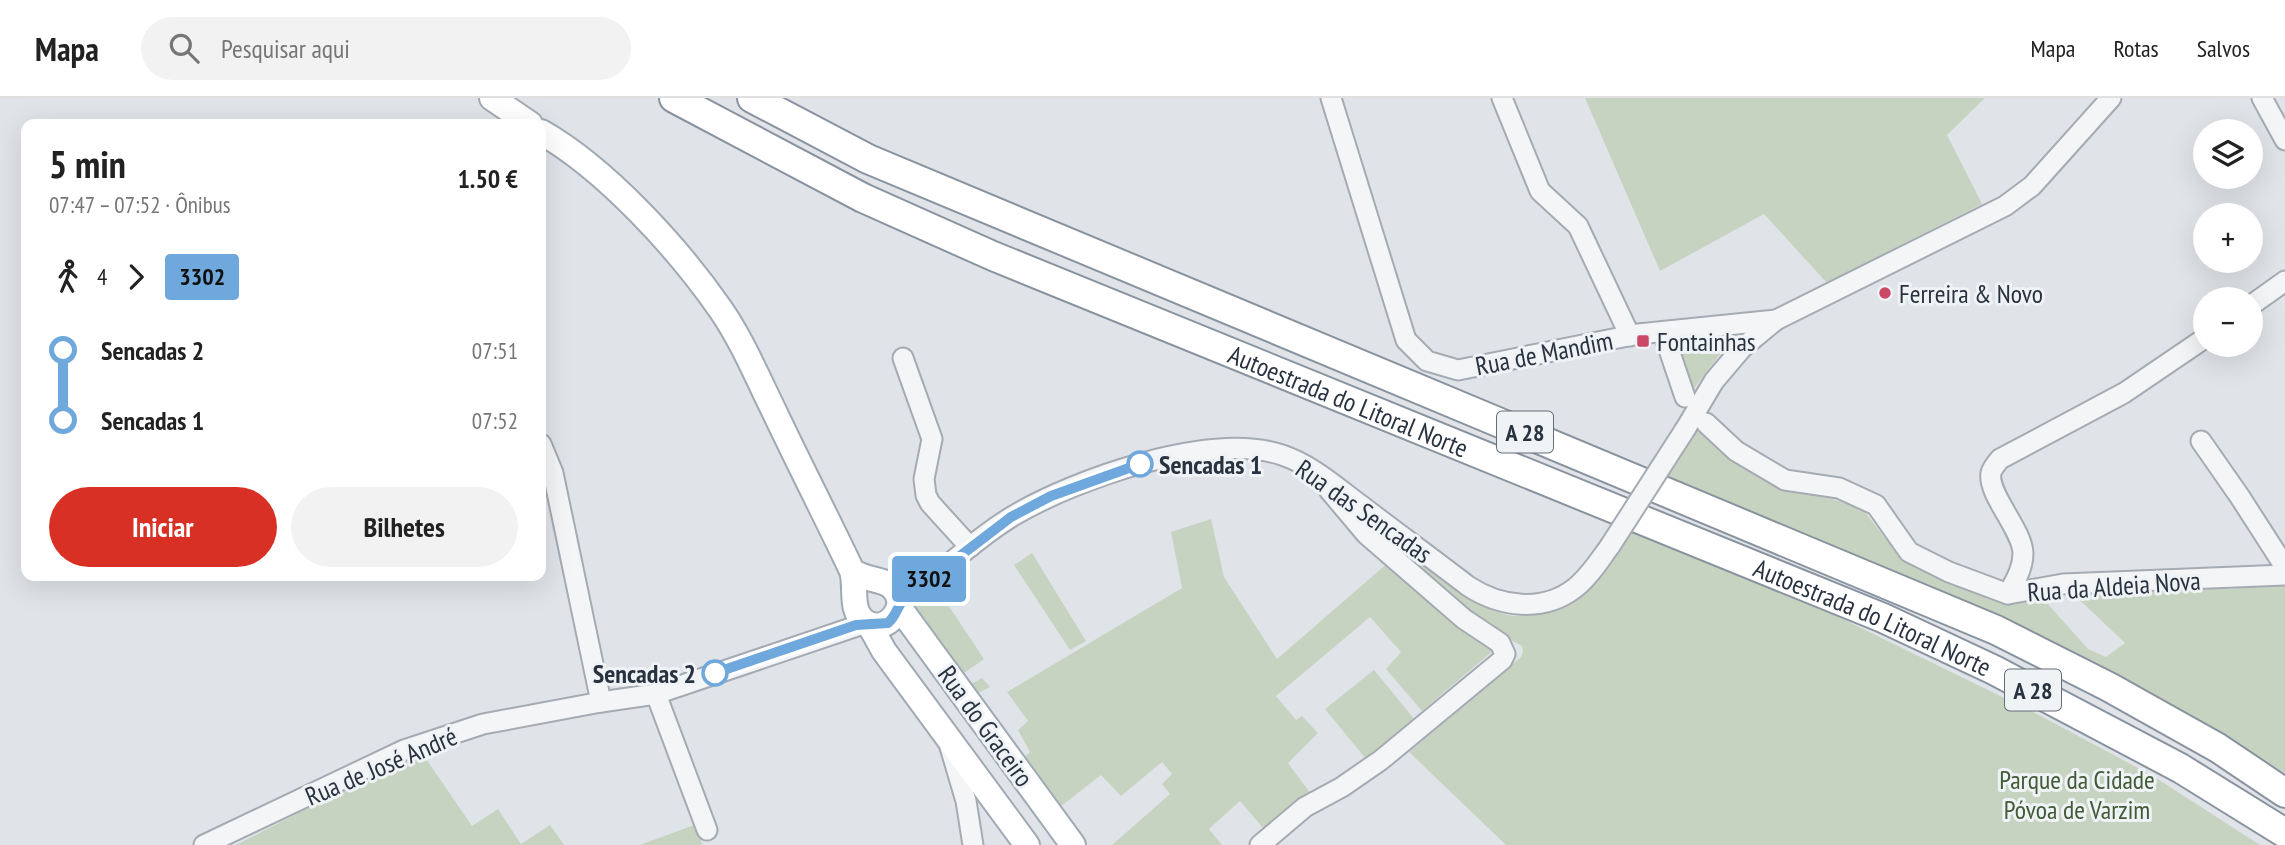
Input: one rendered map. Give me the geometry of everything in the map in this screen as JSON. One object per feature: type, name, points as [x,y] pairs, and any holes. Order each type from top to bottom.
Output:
[{"type":"highway","name":"Autoestrada do Litoral Norte","points":[[674,98],[863,198],[993,256],[1896,624],[1994,670],[2167,761],[2285,833]]},
{"type":"highway","name":"Autoestrada do Litoral Norte","points":[[752,98],[868,159],[1996,630],[2109,687],[2218,748],[2285,793]]},
{"type":"main road","points":[[492,98],[523,119]]},
{"type":"main road","points":[[551,138],[632,205],[684,261],[722,311],[892,595],[897,613],[888,623],[875,625],[859,617]]},
{"type":"main road","points":[[859,617],[892,595]]},
{"type":"main road","name":"Rua do Graceiro","points":[[892,595],[1073,845]]},
{"type":"main road","points":[[859,617],[1027,845]]},
{"type":"main road","points":[[908,684],[931,684],[938,675],[939,660]]},
{"type":"street","name":"Rua de Mandim","points":[[1331,98],[1406,340],[1427,361],[1458,370],[1630,336],[1776,320]]},
{"type":"street","points":[[1502,98],[1540,191],[1578,226],[1630,336]]},
{"type":"street","points":[[1776,320],[2005,205],[2032,186],[2111,98]]},
{"type":"street","points":[[2262,98],[2285,140]]},
{"type":"street","points":[[2263,297],[2285,281]]},
{"type":"street","name":"Rua das Sencadas","points":[[892,595],[970,547],[1011,517],[1051,496],[1165,457],[1214,450],[1251,449],[1283,455],[1313,470],[1480,593],[1502,602],[1527,605],[1552,600],[1565,595],[1589,575],[1696,425],[1714,381],[1742,348],[1776,320]]},
{"type":"street","points":[[1663,332],[1685,397]]},
{"type":"street","points":[[2008,594],[2020,571],[2023,552],[2019,538],[1992,485],[1991,472],[2000,459],[2124,393],[2193,346]]},
{"type":"street","points":[[902,358],[932,439],[924,479],[926,495],[930,503],[970,547]]},
{"type":"street","name":"Rua da Aldeia Nova","points":[[1696,425],[1785,480],[1839,488],[1876,505],[1909,552],[1949,572],[2008,594],[2063,584],[2285,575]]},
{"type":"street","points":[[2201,442],[2285,567]]},
{"type":"street","points":[[546,456],[553,473],[601,702]]},
{"type":"street","points":[[1260,845],[1305,807],[1381,760],[1502,660],[1505,654],[1500,643],[1464,619],[1366,534],[1313,470]]},
{"type":"street","name":"Rua de José André","points":[[204,845],[404,750],[483,724],[656,694],[859,617]]},
{"type":"street","points":[[656,694],[707,830]]},
{"type":"street","points":[[945,733],[966,801],[973,845]]},
{"type":"green space","points":[[1585,98],[1985,98],[1947,135],[1982,204],[1827,283],[1764,214],[1660,271]]},
{"type":"green space","points":[[1733,337],[1689,395],[1670,341]]},
{"type":"green space","points":[[1695,422],[1818,495],[1862,508],[1884,537],[1919,565],[1998,602],[2038,593],[2088,649],[2106,657],[2125,643],[2068,589],[2231,589],[2285,582],[2285,773],[2259,757],[1667,477]]},
{"type":"green space","name":"Parque da Cidade Póvoa de Varzim","points":[[1356,513],[1469,597],[1488,608],[1515,616],[1553,611],[1576,598],[1603,571],[1634,530],[1810,603],[2037,714],[2153,776],[2260,845],[1506,845],[1409,752],[1521,657],[1522,646],[1480,624]]},
{"type":"green space","points":[[1211,519],[1224,577],[1277,659],[1390,561],[1494,650],[1422,711],[1386,669],[1401,652],[1370,617],[1276,696],[1296,720],[1302,716],[1318,733],[1288,763],[1311,794],[1264,829],[1240,801],[1209,829],[1222,845],[1112,845],[1170,794],[1162,784],[1172,774],[1162,762],[1121,796],[1101,775],[1060,807],[1024,758],[1030,752],[1018,730],[1028,721],[1007,692],[1182,588],[1171,532]]},
{"type":"green space","points":[[1032,553],[1086,641],[1070,650],[1014,565]]},
{"type":"green space","points":[[934,584],[984,659],[964,673],[971,684],[982,678],[990,687],[974,695],[914,609],[915,602]]},
{"type":"green space","points":[[1374,670],[1415,720],[1366,759],[1325,709]]},
{"type":"green space","points":[[422,753],[472,826],[498,809],[521,844],[550,825],[564,845],[236,845],[400,761]]},
{"type":"green space","points":[[697,824],[702,845],[640,845]]},
{"type":"bus line","name":"3302","points":[[715,673],[856,625],[888,623],[905,598],[1011,517],[1051,496],[1140,464]]},
{"type":"place","name":"Ferreira & Novo","points":[[1885,293]]},
{"type":"place","name":"Fontainhas","points":[[1643,341]]},
{"type":"place","name":"Sencadas 1","points":[[1140,464]]},
{"type":"place","name":"Sencadas 2","points":[[715,673]]}]
